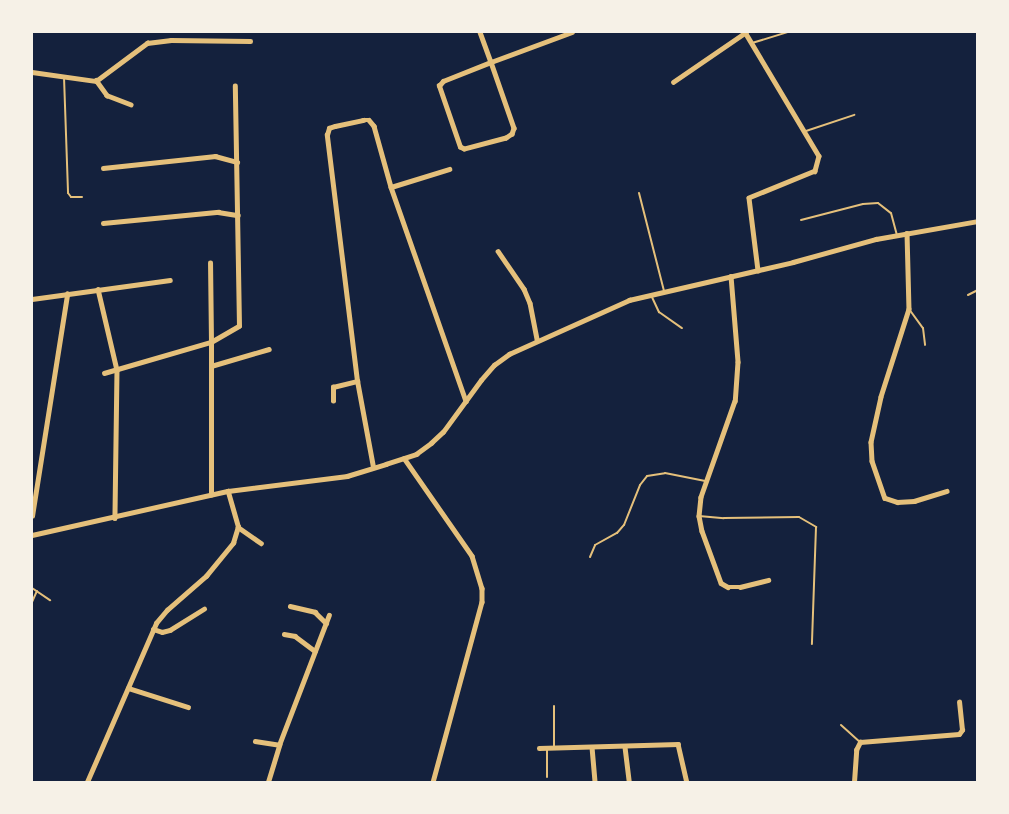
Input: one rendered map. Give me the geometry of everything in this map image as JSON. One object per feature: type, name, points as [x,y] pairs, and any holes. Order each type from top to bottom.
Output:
[{"type":"street","points":[[480,32],[491,62],[514,128],[512,134],[464,149],[460,147],[439,86],[443,81],[491,62],[572,32]]},
{"type":"street","points":[[673,82],[745,32],[819,156],[815,171],[749,198],[758,270]]},
{"type":"street","points":[[32,72],[96,81],[147,43],[171,40],[250,41]]},
{"type":"street","points":[[96,81],[107,96],[131,105]]},
{"type":"street","points":[[104,373],[211,342],[239,326],[236,86]]},
{"type":"street","points":[[373,467],[357,381],[327,135],[329,128],[369,120],[374,126],[391,188],[466,400]]},
{"type":"street","points":[[103,168],[215,156],[237,162]]},
{"type":"street","points":[[391,188],[449,169]]},
{"type":"street","points":[[103,223],[218,212],[237,215]]},
{"type":"street","points":[[32,535],[228,491],[347,476],[404,458],[416,454],[431,443],[494,365],[537,340],[629,300],[897,235],[978,221]]},
{"type":"street","points":[[907,233],[909,309],[881,397],[871,442],[872,461],[885,498],[897,502],[914,501],[946,491]]},
{"type":"street","points":[[498,251],[524,289],[530,303],[537,340]]},
{"type":"street","points":[[210,263],[211,495]]},
{"type":"street","points":[[731,276],[738,373],[735,400],[701,497],[699,516],[702,531],[721,583],[728,587],[740,587],[768,580]]},
{"type":"street","points":[[32,299],[170,280]]},
{"type":"street","points":[[98,289],[117,370],[115,518]]},
{"type":"street","points":[[32,516],[67,294]]},
{"type":"street","points":[[211,366],[269,349]]},
{"type":"street","points":[[333,401],[333,387],[357,381]]},
{"type":"street","points":[[404,458],[472,556],[482,588],[482,602],[433,783]]},
{"type":"street","points":[[87,783],[153,629],[167,610],[206,576],[233,543],[238,526],[228,491]]},
{"type":"street","points":[[238,526],[261,543]]},
{"type":"street","points":[[290,606],[315,612],[326,623]]},
{"type":"street","points":[[153,629],[162,632],[170,630],[204,609]]},
{"type":"street","points":[[268,783],[279,745],[329,615]]},
{"type":"street","points":[[284,634],[295,636],[315,651]]},
{"type":"street","points":[[128,688],[188,707]]},
{"type":"street","points":[[854,783],[856,750],[860,742],[959,734],[962,730],[959,702]]},
{"type":"street","points":[[255,741],[279,745]]},
{"type":"street","points":[[539,748],[678,744],[687,783]]},
{"type":"street","points":[[592,747],[595,783]]},
{"type":"street","points":[[625,747],[629,783]]},
{"type":"lane","points":[[752,43],[788,32]]},
{"type":"lane","points":[[64,77],[68,193],[71,198],[82,197]]},
{"type":"lane","points":[[806,131],[854,116]]},
{"type":"lane","points":[[639,193],[664,291]]},
{"type":"lane","points":[[801,220],[863,204],[878,203],[891,213],[897,235]]},
{"type":"lane","points":[[968,295],[978,290]]},
{"type":"lane","points":[[651,295],[659,312],[682,328]]},
{"type":"lane","points":[[909,309],[923,328],[925,345]]},
{"type":"lane","points":[[590,557],[595,545],[617,533],[624,525],[640,485],[647,476],[665,473],[708,481]]},
{"type":"lane","points":[[699,516],[799,517],[809,520],[816,527],[812,644]]},
{"type":"lane","points":[[32,588],[50,600]]},
{"type":"lane","points":[[32,602],[37,591]]},
{"type":"lane","points":[[554,706],[554,748]]},
{"type":"lane","points":[[841,725],[860,742]]},
{"type":"lane","points":[[547,748],[547,777]]}]
